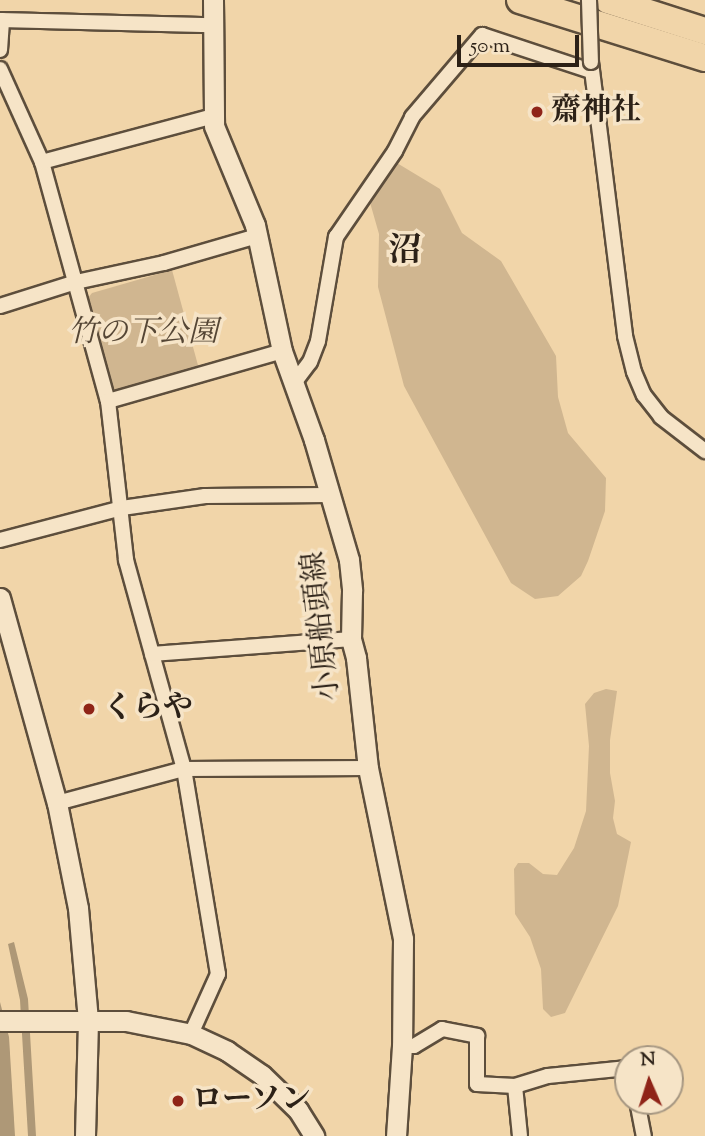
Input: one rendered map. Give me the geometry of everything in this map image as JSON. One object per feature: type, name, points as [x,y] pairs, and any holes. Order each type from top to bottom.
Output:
[{"type":"highway","points":[[520,0],[705,58]]},
{"type":"highway","points":[[608,0],[705,32]]},
{"type":"main road","name":"小原船頭線","points":[[213,0],[214,127],[257,236],[282,351],[314,440],[328,495],[344,534],[349,560],[351,639],[356,658],[368,768],[403,939],[402,1046],[396,1136]]},
{"type":"main road","points":[[0,598],[57,803],[78,908],[88,1021],[85,1136]]},
{"type":"main road","points":[[0,1021],[126,1021],[191,1034],[227,1051],[262,1075],[298,1110],[314,1136]]},
{"type":"street","points":[[589,0],[592,66],[625,336],[634,372],[645,395],[661,416],[705,451]]},
{"type":"street","points":[[0,50],[1,20],[212,25]]},
{"type":"street","points":[[294,383],[310,362],[318,341],[336,237],[395,151],[412,117],[482,35],[592,66]]},
{"type":"street","points":[[0,69],[42,162],[108,401],[126,559],[184,769],[218,974],[191,1034]]},
{"type":"street","points":[[42,162],[214,116]]},
{"type":"street","points":[[0,306],[76,282],[164,263],[257,236]]},
{"type":"street","points":[[108,401],[282,351]]},
{"type":"street","points":[[0,540],[122,508],[205,496],[328,495]]},
{"type":"street","points":[[152,654],[351,639]]},
{"type":"street","points":[[57,803],[184,769],[368,768]]},
{"type":"street","points":[[402,1046],[414,1046],[442,1029],[477,1036],[477,1084],[515,1086],[548,1076],[614,1069]]},
{"type":"street","points":[[515,1086],[520,1136]]},
{"type":"street","points":[[639,1115],[643,1136]]},
{"type":"green space","points":[[392,160],[440,189],[462,233],[501,261],[556,356],[558,397],[568,433],[606,478],[605,511],[588,561],[581,576],[558,596],[535,599],[511,583],[404,386],[378,287],[379,234],[369,199],[374,165]]},
{"type":"green space","name":"竹の下公園","points":[[172,270],[199,369],[118,391],[112,387],[88,298],[92,293]]},
{"type":"green space","points":[[606,689],[617,691],[610,740],[610,773],[615,801],[613,818],[617,834],[631,842],[618,906],[565,1013],[551,1017],[543,1009],[541,969],[530,937],[515,914],[514,869],[518,863],[529,863],[543,874],[557,875],[574,848],[586,811],[589,746],[585,704],[594,693]]},
{"type":"shaded area","points":[[14,942],[28,999],[36,1136],[28,1136],[20,1000],[8,944]]},
{"type":"shaded area","points":[[0,1002],[9,1037],[15,1136],[0,1136]]},
{"type":"place","name":"齋神社","points":[[537,112]]},
{"type":"place","name":"くらや","points":[[89,709]]},
{"type":"place","name":"ローソン","points":[[178,1101]]},
{"type":"district","name":"沼","points":[[405,253]]}]
